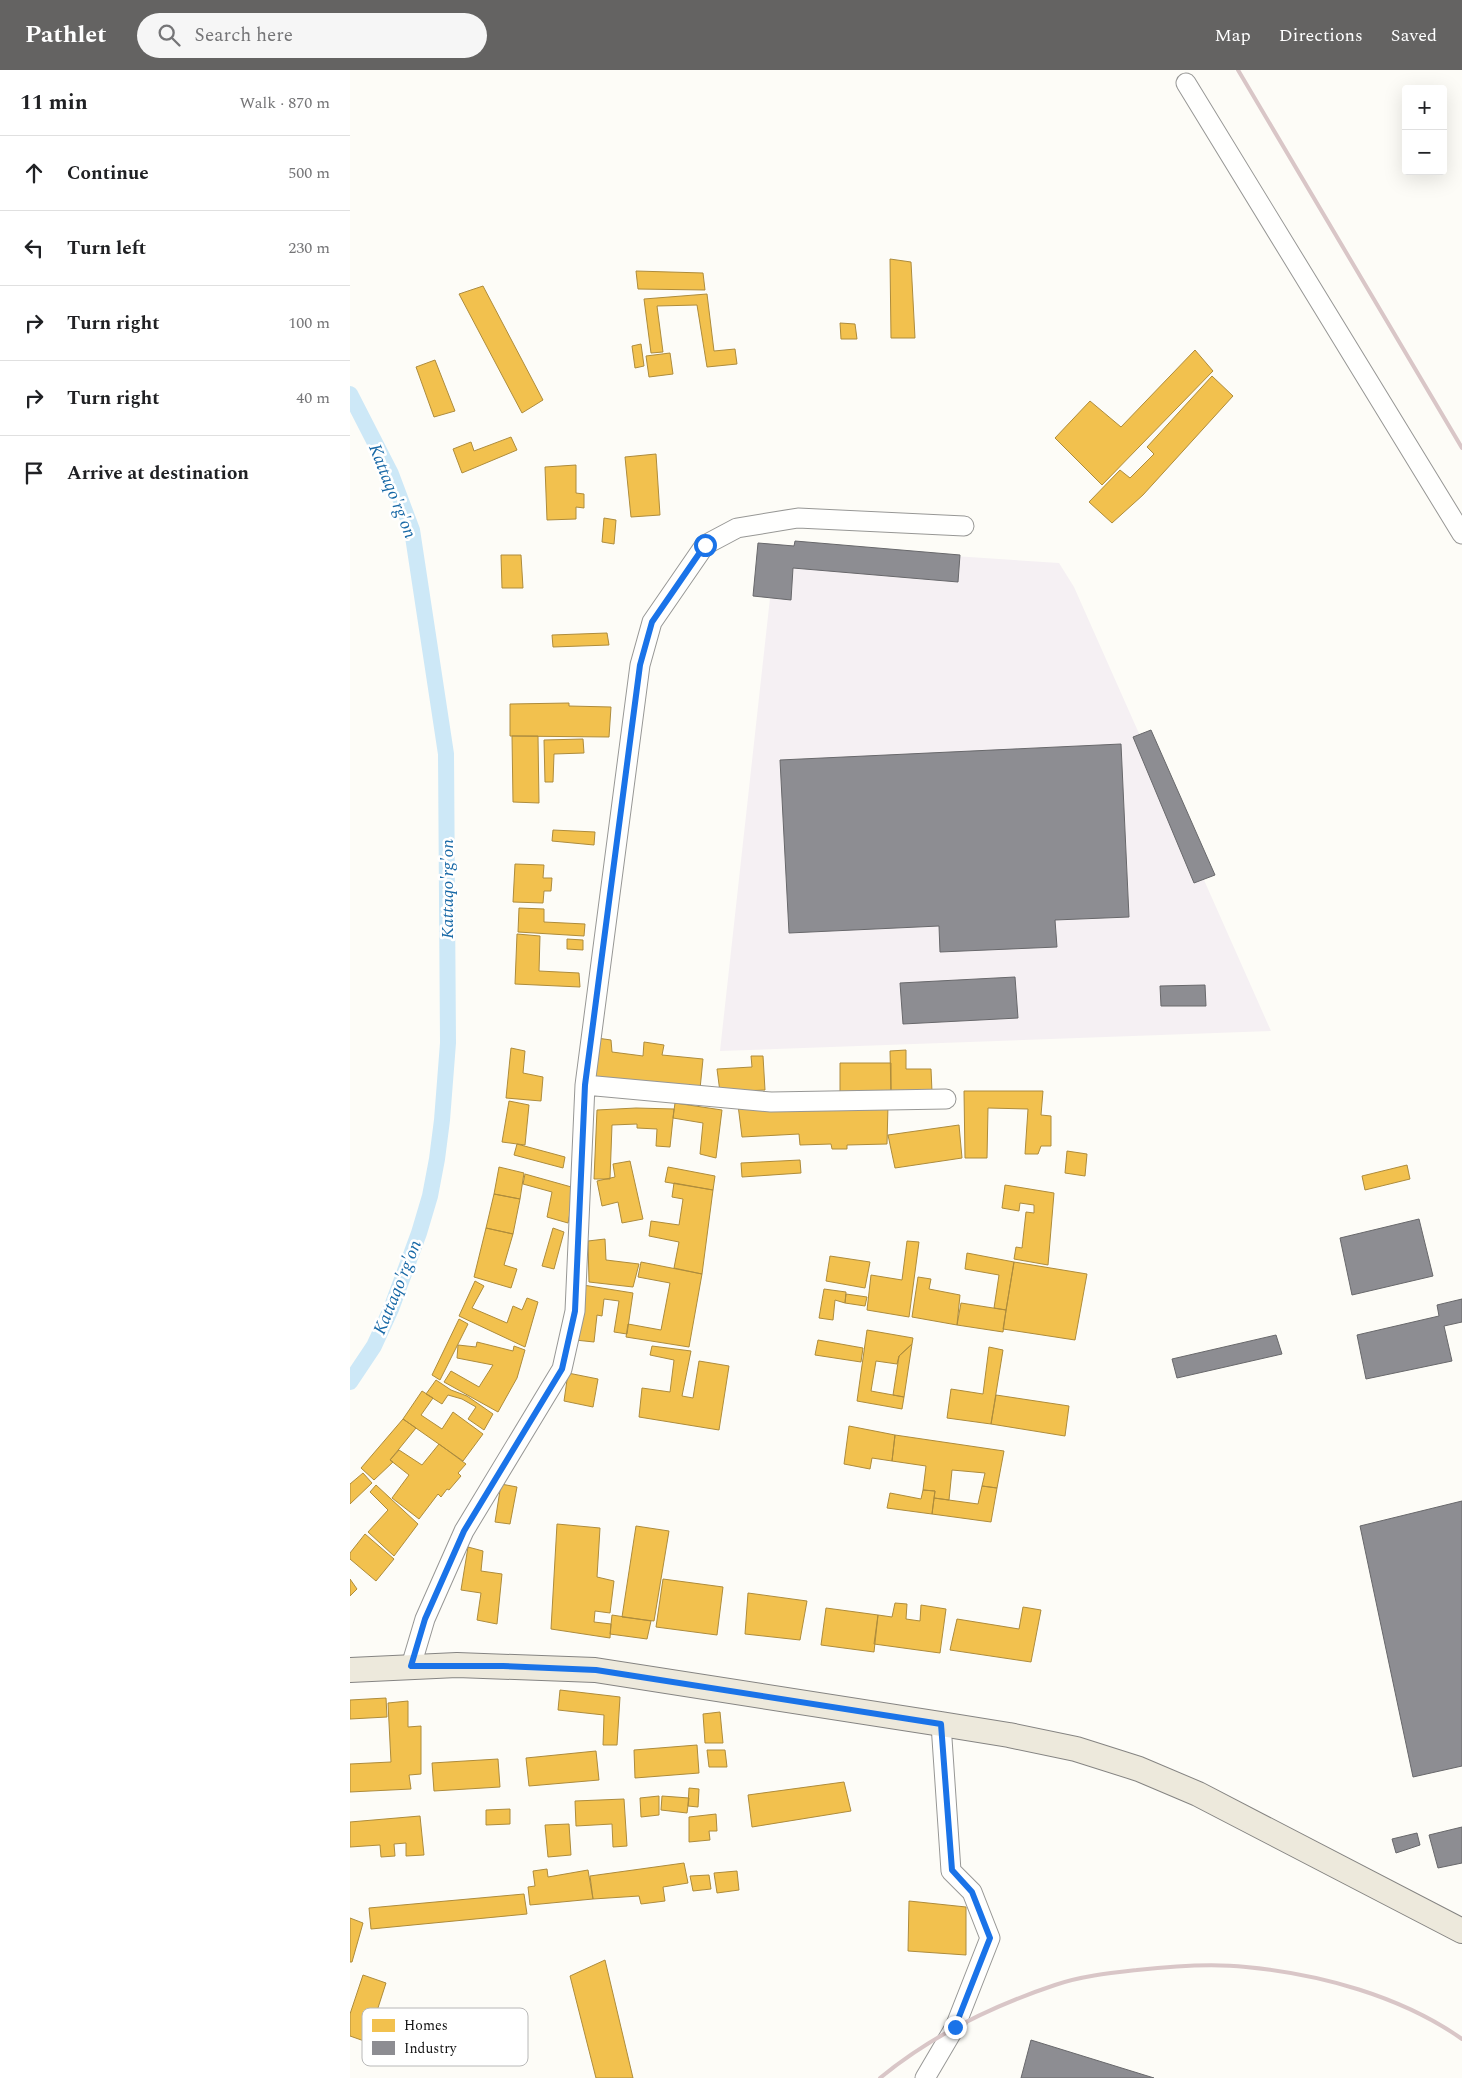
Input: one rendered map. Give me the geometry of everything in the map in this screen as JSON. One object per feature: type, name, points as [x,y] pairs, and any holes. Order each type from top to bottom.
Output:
[{"type":"main road","points":[[350,1670],[411,1666],[503,1666],[596,1670],[1009,1735],[1076,1749],[1139,1769],[1198,1794],[1462,1932]]},
{"type":"street","points":[[1186,83],[1462,534]]},
{"type":"street","points":[[411,1666],[425,1619],[464,1531],[562,1369],[575,1311],[585,1085],[640,665],[652,622],[705,545],[737,528],[798,518],[964,526]]},
{"type":"street","points":[[585,1085],[771,1102],[946,1099]]},
{"type":"street","points":[[925,2078],[955,2027],[990,1938],[972,1892],[952,1870],[941,1724]]},
{"type":"shaded area","points":[[758,543],[1059,563],[1074,587],[1271,1031],[720,1051],[770,598],[753,596]]},
{"type":"building: Homes","points":[[890,259],[911,262],[915,338],[891,338]]},
{"type":"building: Homes","points":[[636,271],[703,273],[705,290],[638,289]]},
{"type":"building: Homes","points":[[483,286],[543,400],[522,413],[459,294]]},
{"type":"building: Homes","points":[[707,294],[714,351],[735,349],[737,364],[707,367],[697,305],[657,306],[663,352],[651,353],[644,299]]},
{"type":"building: Homes","points":[[840,323],[855,324],[857,339],[841,339]]},
{"type":"building: Homes","points":[[641,344],[644,366],[635,368],[632,346]]},
{"type":"building: Homes","points":[[1195,350],[1213,371],[1102,485],[1055,438],[1090,401],[1121,427]]},
{"type":"building: Homes","points":[[670,353],[673,374],[649,377],[646,356]]},
{"type":"building: Homes","points":[[435,360],[455,411],[434,417],[416,367]]},
{"type":"building: Homes","points":[[1212,376],[1233,396],[1143,495],[1112,523],[1089,502],[1120,470],[1130,478],[1154,454],[1147,447]]},
{"type":"building: Homes","points":[[511,437],[517,450],[462,473],[453,449],[471,442],[474,451]]},
{"type":"building: Homes","points":[[656,454],[660,515],[631,517],[625,457]]},
{"type":"building: Homes","points":[[576,465],[576,493],[584,494],[584,508],[576,507],[576,519],[547,520],[545,467]]},
{"type":"building: Homes","points":[[604,518],[616,520],[614,544],[602,542]]},
{"type":"building: Homes","points":[[501,555],[521,555],[523,588],[502,588]]},
{"type":"building: Homes","points":[[607,633],[609,645],[553,647],[552,635]]},
{"type":"building: Homes","points":[[569,703],[569,706],[611,707],[609,737],[510,736],[510,704]]},
{"type":"building: Homes","points":[[512,736],[538,736],[539,803],[513,802]]},
{"type":"building: Homes","points":[[583,739],[584,753],[554,754],[553,782],[545,782],[544,740]]},
{"type":"building: Homes","points":[[553,830],[595,832],[594,845],[552,841]]},
{"type":"building: Homes","points":[[515,864],[544,865],[543,878],[552,878],[551,891],[544,891],[543,903],[513,902]]},
{"type":"building: Homes","points":[[519,908],[544,909],[544,922],[585,924],[584,936],[518,932]]},
{"type":"building: Homes","points":[[517,934],[540,936],[539,971],[579,973],[580,987],[515,984]]},
{"type":"building: Homes","points":[[567,939],[583,940],[583,950],[567,949]]},
{"type":"building: Homes","points":[[597,1038],[611,1040],[612,1052],[643,1056],[644,1042],[664,1045],[662,1055],[703,1059],[700,1089],[590,1081]]},
{"type":"building: Homes","points":[[511,1048],[525,1051],[523,1073],[543,1077],[541,1101],[506,1098]]},
{"type":"building: Homes","points":[[906,1050],[906,1069],[931,1069],[932,1092],[891,1094],[890,1051]]},
{"type":"building: Homes","points":[[751,1056],[763,1056],[765,1090],[720,1092],[717,1069],[752,1067]]},
{"type":"building: Homes","points":[[840,1063],[891,1063],[891,1094],[840,1092]]},
{"type":"building: Homes","points":[[964,1091],[1043,1091],[1041,1115],[1051,1116],[1051,1146],[1041,1146],[1038,1154],[1025,1154],[1028,1109],[988,1108],[987,1158],[965,1158]]},
{"type":"building: Homes","points":[[509,1101],[529,1105],[525,1145],[502,1142]]},
{"type":"building: Homes","points":[[675,1103],[722,1110],[716,1158],[700,1154],[703,1123],[673,1118]]},
{"type":"building: Homes","points":[[738,1105],[888,1105],[887,1144],[847,1145],[847,1149],[832,1149],[831,1144],[800,1145],[799,1134],[742,1137]]},
{"type":"building: Homes","points":[[674,1109],[670,1147],[656,1146],[657,1129],[637,1128],[637,1124],[612,1125],[610,1179],[594,1179],[597,1110]]},
{"type":"building: Homes","points":[[959,1125],[962,1158],[895,1168],[888,1135]]},
{"type":"building: Homes","points":[[517,1144],[565,1157],[563,1168],[514,1155]]},
{"type":"building: Homes","points":[[1067,1151],[1087,1154],[1085,1176],[1065,1173]]},
{"type":"building: Homes","points":[[800,1160],[801,1173],[742,1177],[741,1163]]},
{"type":"building: Homes","points":[[630,1161],[643,1219],[622,1223],[618,1202],[602,1206],[597,1181],[615,1177],[613,1164]]},
{"type":"building: Homes","points":[[1407,1165],[1410,1179],[1365,1190],[1362,1176]]},
{"type":"building: Homes","points":[[499,1167],[524,1173],[520,1199],[494,1194]]},
{"type":"building: Homes","points":[[668,1167],[715,1176],[713,1190],[665,1182]]},
{"type":"building: Homes","points":[[525,1174],[575,1188],[568,1223],[547,1217],[552,1192],[523,1184]]},
{"type":"building: Homes","points":[[674,1183],[713,1190],[702,1274],[674,1268],[679,1242],[649,1236],[651,1221],[679,1225],[683,1199],[672,1197]]},
{"type":"building: Homes","points":[[1005,1185],[1054,1193],[1048,1265],[1014,1259],[1016,1247],[1022,1248],[1026,1212],[1034,1213],[1034,1205],[1020,1203],[1019,1211],[1002,1208]]},
{"type":"building: Homes","points":[[494,1194],[520,1199],[513,1234],[486,1228]]},
{"type":"building: Homes","points":[[486,1228],[513,1234],[504,1265],[517,1269],[511,1288],[474,1277]]},
{"type":"building: Homes","points":[[553,1228],[564,1232],[554,1269],[542,1266]]},
{"type":"building: Homes","points":[[605,1239],[606,1260],[639,1264],[633,1287],[589,1282],[588,1241]]},
{"type":"building: Homes","points":[[907,1241],[919,1242],[909,1317],[867,1310],[871,1275],[902,1280]]},
{"type":"building: Homes","points":[[967,1253],[1014,1262],[1006,1310],[994,1308],[999,1275],[965,1269]]},
{"type":"building: Homes","points":[[830,1256],[870,1262],[865,1288],[826,1281]]},
{"type":"building: Homes","points":[[641,1262],[702,1274],[689,1347],[626,1337],[628,1324],[661,1330],[670,1283],[638,1277]]},
{"type":"building: Homes","points":[[1014,1262],[1087,1274],[1075,1340],[1003,1329]]},
{"type":"building: Homes","points":[[918,1277],[931,1279],[929,1289],[960,1295],[957,1325],[912,1317]]},
{"type":"building: Homes","points":[[475,1281],[484,1286],[472,1308],[507,1323],[513,1306],[522,1310],[527,1298],[538,1302],[525,1347],[459,1316]]},
{"type":"building: Homes","points":[[583,1285],[633,1293],[627,1334],[614,1332],[619,1301],[604,1299],[602,1316],[597,1315],[594,1342],[575,1340]]},
{"type":"building: Homes","points":[[824,1289],[846,1292],[845,1303],[835,1300],[833,1320],[819,1318]]},
{"type":"building: Homes","points":[[846,1294],[867,1297],[865,1306],[845,1303]]},
{"type":"building: Homes","points":[[961,1303],[1006,1310],[1003,1332],[957,1325]]},
{"type":"building: Homes","points":[[459,1319],[468,1324],[440,1380],[432,1375]]},
{"type":"building: Homes","points":[[867,1330],[913,1338],[912,1344],[899,1356],[897,1364],[876,1361],[871,1391],[904,1397],[902,1409],[857,1401]]},
{"type":"building: Homes","points":[[818,1340],[863,1348],[861,1362],[815,1355]]},
{"type":"building: Homes","points":[[477,1342],[513,1351],[514,1346],[525,1350],[517,1378],[498,1412],[444,1382],[451,1371],[479,1387],[493,1365],[457,1358],[458,1345],[476,1347]]},
{"type":"building: Homes","points":[[912,1344],[904,1397],[893,1395],[899,1356]]},
{"type":"building: Homes","points":[[652,1346],[691,1351],[682,1396],[693,1398],[699,1361],[729,1366],[719,1430],[639,1417],[642,1388],[670,1392],[674,1360],[650,1355]]},
{"type":"building: Homes","points":[[989,1347],[1003,1350],[991,1424],[947,1418],[951,1389],[983,1394]]},
{"type":"building: Homes","points":[[568,1373],[598,1379],[593,1407],[564,1401]]},
{"type":"building: Homes","points":[[436,1380],[451,1390],[467,1396],[493,1414],[484,1430],[468,1419],[476,1407],[462,1399],[448,1395],[442,1404],[426,1394]]},
{"type":"building: Homes","points":[[422,1391],[433,1398],[421,1415],[442,1429],[453,1412],[483,1434],[463,1461],[403,1419]]},
{"type":"building: Homes","points":[[996,1395],[1069,1406],[1065,1436],[991,1424]]},
{"type":"building: Homes","points":[[403,1419],[416,1428],[390,1460],[393,1462],[374,1480],[361,1468]]},
{"type":"building: Homes","points":[[849,1426],[895,1435],[892,1461],[872,1458],[870,1469],[844,1464]]},
{"type":"building: Homes","points":[[895,1435],[1004,1451],[997,1488],[982,1486],[985,1473],[952,1470],[949,1500],[934,1498],[935,1491],[923,1490],[926,1466],[892,1461]]},
{"type":"building: Homes","points":[[439,1444],[466,1464],[458,1473],[461,1476],[441,1497],[438,1494],[419,1519],[392,1498],[409,1475],[390,1460],[399,1450],[422,1465]]},
{"type":"building: Homes","points":[[363,1473],[372,1483],[350,1504],[350,1484]]},
{"type":"building: Homes","points":[[501,1484],[517,1487],[510,1524],[495,1522]]},
{"type":"building: Homes","points":[[376,1485],[418,1524],[394,1556],[368,1532],[388,1510],[370,1492]]},
{"type":"building: Homes","points":[[982,1486],[997,1488],[991,1522],[932,1514],[934,1498],[978,1504]]},
{"type":"building: Homes","points":[[923,1490],[935,1491],[932,1514],[887,1508],[890,1493],[921,1499]]},
{"type":"building: Homes","points":[[557,1524],[600,1528],[597,1577],[614,1581],[610,1613],[595,1611],[594,1622],[611,1624],[610,1638],[551,1629]]},
{"type":"building: Homes","points":[[636,1526],[669,1531],[654,1621],[622,1617]]},
{"type":"building: Homes","points":[[365,1534],[394,1559],[376,1581],[350,1559],[350,1553]]},
{"type":"building: Homes","points":[[468,1547],[483,1551],[481,1571],[502,1574],[497,1624],[477,1620],[481,1593],[461,1590]]},
{"type":"building: Homes","points":[[350,1579],[357,1589],[350,1596]]},
{"type":"building: Homes","points":[[663,1579],[723,1587],[717,1635],[656,1627]]},
{"type":"building: Homes","points":[[748,1593],[807,1601],[800,1640],[745,1634]]},
{"type":"building: Homes","points":[[895,1603],[907,1604],[906,1619],[920,1621],[921,1605],[946,1609],[940,1653],[874,1644],[878,1615],[892,1617]]},
{"type":"building: Homes","points":[[1023,1607],[1041,1610],[1031,1662],[950,1650],[957,1619],[1019,1629]]},
{"type":"building: Homes","points":[[826,1608],[878,1615],[874,1652],[821,1645]]},
{"type":"building: Homes","points":[[612,1615],[651,1621],[647,1639],[610,1634]]},
{"type":"building: Homes","points":[[560,1690],[620,1697],[617,1745],[603,1745],[604,1715],[558,1710]]},
{"type":"building: Homes","points":[[386,1698],[387,1717],[350,1719],[350,1700]]},
{"type":"building: Homes","points":[[408,1701],[408,1727],[421,1726],[421,1774],[409,1775],[411,1789],[350,1792],[350,1764],[391,1762],[388,1703]]},
{"type":"building: Homes","points":[[720,1712],[723,1743],[705,1743],[703,1714]]},
{"type":"building: Homes","points":[[697,1745],[699,1773],[635,1778],[634,1750]]},
{"type":"building: Homes","points":[[707,1750],[725,1750],[727,1767],[709,1767]]},
{"type":"building: Homes","points":[[596,1751],[599,1780],[529,1786],[526,1758]]},
{"type":"building: Homes","points":[[498,1759],[500,1787],[434,1791],[432,1763]]},
{"type":"building: Homes","points":[[844,1782],[851,1811],[752,1827],[748,1795]]},
{"type":"building: Homes","points":[[689,1788],[699,1789],[698,1807],[688,1806]]},
{"type":"building: Homes","points":[[659,1796],[659,1815],[641,1817],[640,1798]]},
{"type":"building: Homes","points":[[662,1796],[689,1798],[687,1813],[661,1810]]},
{"type":"building: Homes","points":[[624,1799],[627,1846],[613,1847],[612,1824],[576,1826],[575,1801]]},
{"type":"building: Homes","points":[[510,1809],[510,1824],[486,1825],[486,1810]]},
{"type":"building: Homes","points":[[716,1814],[717,1831],[709,1831],[710,1840],[689,1842],[689,1817]]},
{"type":"building: Homes","points":[[420,1816],[424,1855],[406,1856],[406,1843],[394,1844],[395,1856],[381,1857],[380,1845],[350,1847],[350,1822]]},
{"type":"building: Homes","points":[[569,1824],[571,1855],[548,1857],[545,1825]]},
{"type":"building: Homes","points":[[684,1863],[688,1883],[663,1887],[665,1901],[641,1904],[639,1896],[593,1899],[590,1876]]},
{"type":"building: Homes","points":[[547,1869],[548,1877],[588,1870],[593,1899],[530,1905],[528,1887],[535,1886],[533,1871]]},
{"type":"building: Homes","points":[[737,1871],[739,1890],[717,1893],[714,1873]]},
{"type":"building: Homes","points":[[709,1875],[711,1889],[693,1891],[690,1876]]},
{"type":"building: Homes","points":[[524,1894],[527,1914],[371,1929],[369,1908]]},
{"type":"building: Homes","points":[[909,1901],[966,1907],[966,1955],[908,1951]]},
{"type":"building: Homes","points":[[350,1918],[363,1923],[352,1962],[350,1962]]},
{"type":"building: Homes","points":[[605,1960],[633,2078],[596,2078],[570,1976]]},
{"type":"building: Homes","points":[[363,1975],[386,1983],[378,2008],[362,2008],[362,2040],[350,2036],[350,2014]]},
{"type":"building: Industry","points":[[795,541],[960,555],[958,582],[793,568],[791,600],[753,596],[758,543],[794,546]]},
{"type":"building: Industry","points":[[1151,730],[1215,875],[1194,883],[1133,737]]},
{"type":"building: Industry","points":[[1121,744],[1129,917],[1055,920],[1057,947],[940,952],[939,926],[789,933],[780,760]]},
{"type":"building: Industry","points":[[1015,977],[1018,1018],[903,1024],[900,983]]},
{"type":"building: Industry","points":[[1205,985],[1206,1006],[1161,1006],[1160,986]]},
{"type":"building: Industry","points":[[1419,1219],[1433,1276],[1352,1295],[1340,1238]]},
{"type":"building: Industry","points":[[1462,1299],[1462,1322],[1444,1326],[1452,1361],[1366,1379],[1357,1335],[1439,1316],[1437,1305]]},
{"type":"building: Industry","points":[[1276,1335],[1282,1354],[1177,1378],[1172,1359]]},
{"type":"building: Industry","points":[[1462,1501],[1462,1766],[1413,1777],[1360,1526]]},
{"type":"building: Industry","points":[[1462,1827],[1462,1863],[1438,1868],[1429,1835]]},
{"type":"building: Industry","points":[[1417,1833],[1420,1845],[1396,1853],[1392,1839]]},
{"type":"building: Industry","points":[[1031,2040],[1154,2078],[1021,2078]]},
{"type":"waterway","name":"Kattaqo'rg'on","points":[[350,394],[391,474],[412,530],[446,754],[448,1043],[442,1120],[430,1196],[419,1233],[391,1309],[374,1346],[350,1382]]},
{"type":"railway","points":[[1238,70],[1462,448]]},
{"type":"railway","points":[[880,2078],[941,2036],[1008,2002],[1031,1993],[1085,1977],[1178,1966],[1219,1965],[1246,1967],[1274,1970],[1331,1982],[1386,1999],[1438,2024],[1462,2039]]},
{"type":"route","points":[[705,545],[652,622],[640,665],[585,1085],[575,1311],[562,1369],[464,1531],[425,1619],[411,1666],[457,1665],[596,1670],[941,1724],[952,1870],[972,1892],[990,1938],[955,2027]]}]
